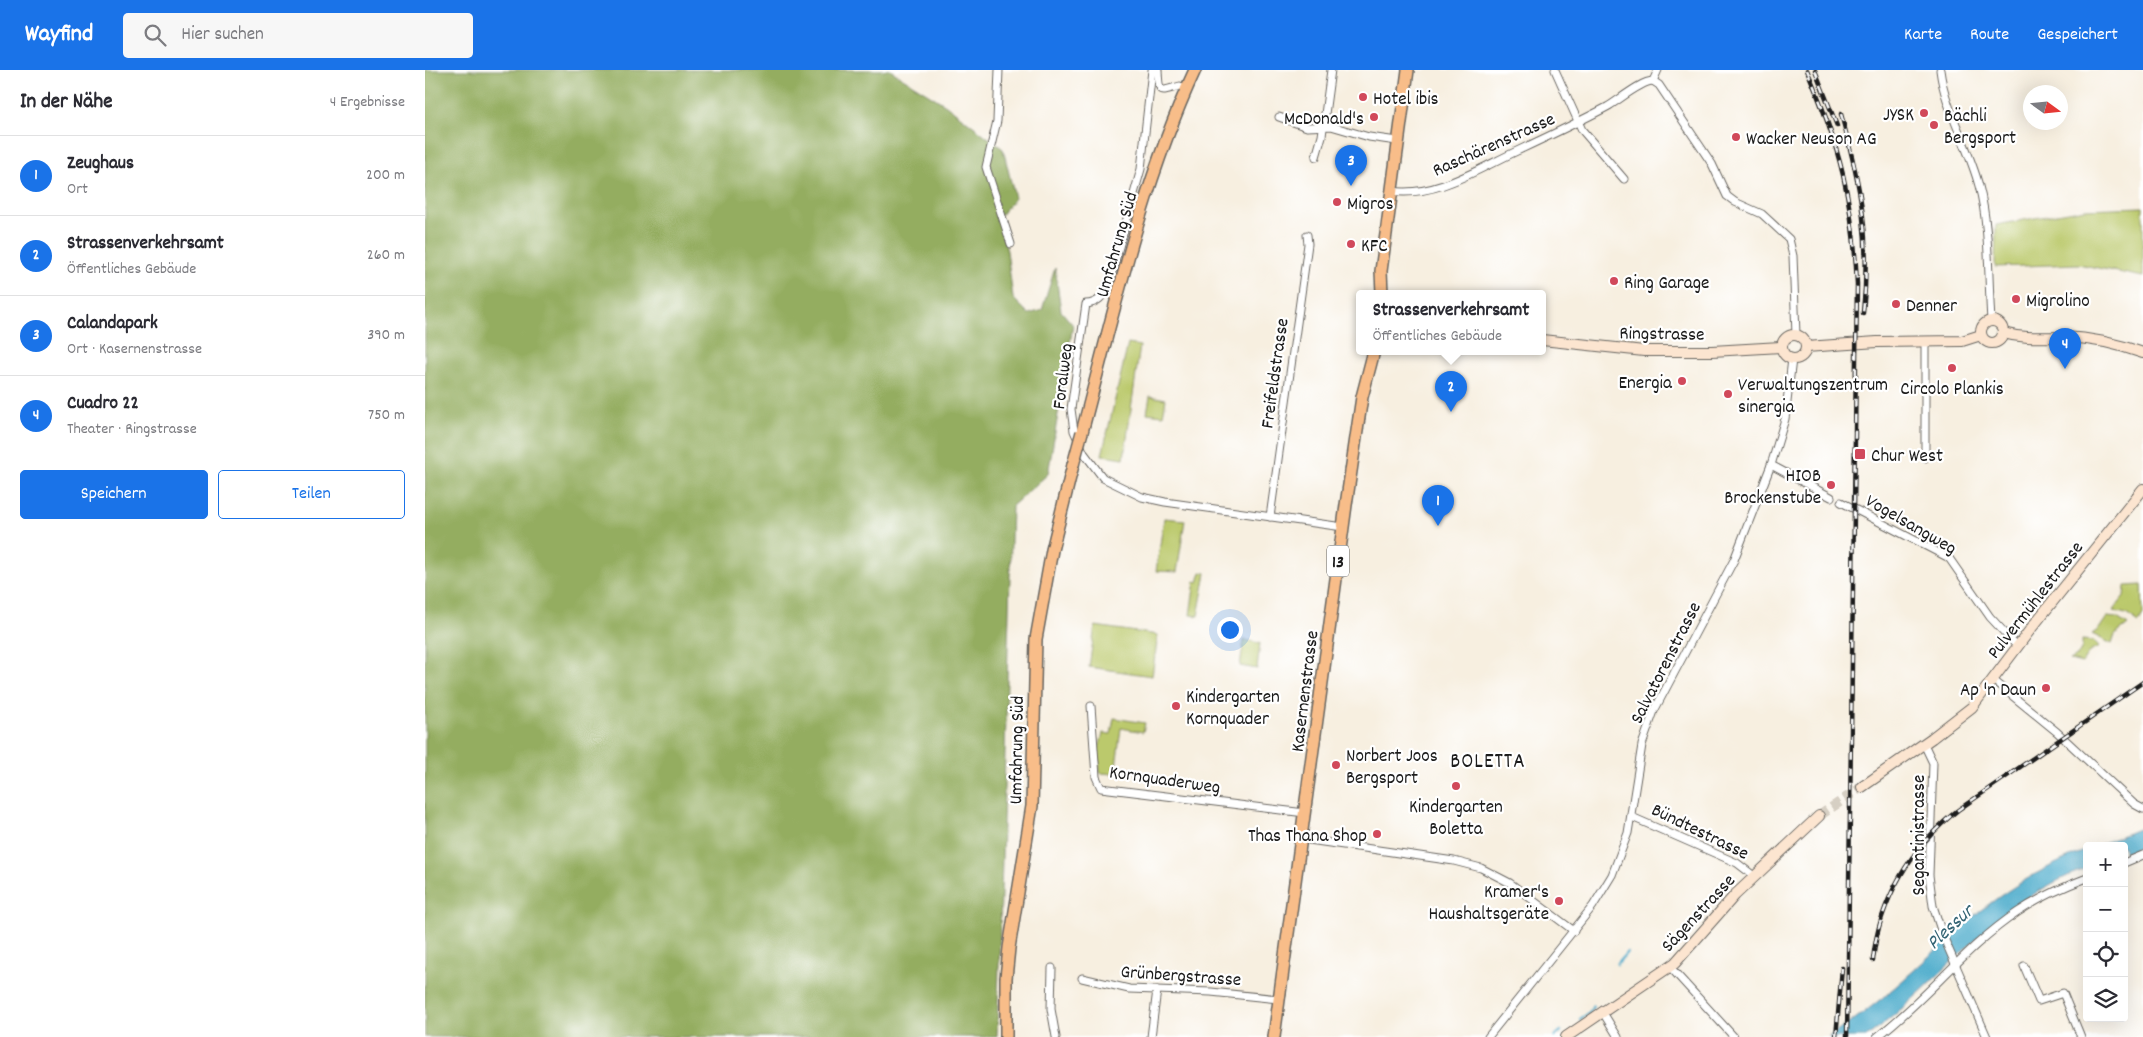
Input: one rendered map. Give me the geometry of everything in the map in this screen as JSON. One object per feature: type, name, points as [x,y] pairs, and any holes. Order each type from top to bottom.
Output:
[{"type":"main road","name":"Umfahrung Süd","points":[[1006,1037],[1006,978],[1009,948],[1032,806],[1036,640],[1050,559],[1073,465],[1139,222],[1160,157],[1195,70]]},
{"type":"main road","points":[[1382,290],[1381,271],[1408,70]]},
{"type":"main road","name":"Kasernenstrasse","points":[[1274,1037],[1343,527],[1362,397],[1373,355]]},
{"type":"street","points":[[999,70],[997,121],[986,166],[1011,244]]},
{"type":"street","name":"Foralweg","points":[[1152,70],[1141,168],[1135,193],[1108,286],[1101,299],[1094,303],[1086,304],[1071,409],[1074,430],[1084,453],[1103,478],[1117,487],[1142,497],[1165,502],[1343,527]]},
{"type":"street","points":[[1158,70],[1159,86],[1162,90],[1168,91],[1180,86]]},
{"type":"street","points":[[1317,157],[1331,70]]},
{"type":"street","points":[[1555,70],[1578,121]]},
{"type":"street","points":[[1658,70],[1653,81],[1659,85],[1712,164],[1727,196],[1735,202],[1762,214],[1789,239],[1793,256],[1796,335]]},
{"type":"street","points":[[1940,70],[1945,91],[1977,178],[1982,199],[1991,320]]},
{"type":"street","name":"Raschärenstrasse","points":[[1391,191],[1417,191],[1454,180],[1615,103],[1645,82],[1653,81]]},
{"type":"street","points":[[1279,117],[1307,127],[1331,126],[1369,137],[1397,141]]},
{"type":"street","name":"Raschärenstrasse","points":[[1578,121],[1582,130],[1624,179]]},
{"type":"street","name":"Freifeldstrasse","points":[[1270,517],[1308,244],[1307,235]]},
{"type":"street","points":[[1991,320],[2000,324],[2003,333],[2000,339],[1991,343],[1985,341],[1981,336],[1982,326],[1991,320]]},
{"type":"street","points":[[2003,333],[2019,337],[2063,337],[2095,340],[2143,353]]},
{"type":"street","points":[[1796,335],[1803,339],[1806,347],[1802,356],[1792,359],[1784,355],[1781,348],[1787,337],[1796,335]]},
{"type":"street","points":[[1806,347],[1966,340],[1981,336]]},
{"type":"street","name":"Ringstrasse","points":[[1546,340],[1644,351],[1781,348]]},
{"type":"street","points":[[1925,342],[1925,458]]},
{"type":"street","name":"Salvatorenstrasse","points":[[1489,1037],[1603,893],[1612,875],[1623,848],[1632,817],[1638,764],[1654,711],[1721,588],[1747,532],[1771,465],[1785,420],[1792,359]]},
{"type":"street","points":[[1771,465],[1831,497]]},
{"type":"street","name":"Pulvermühlestrasse","points":[[1924,744],[1972,707],[2017,647],[2143,489]]},
{"type":"street","name":"Vogelsangweg","points":[[1841,502],[1949,558],[1990,617],[2017,647]]},
{"type":"street","points":[[1993,680],[2057,732],[2134,804],[2143,809]]},
{"type":"street","name":"Kornquaderweg","points":[[1091,706],[1096,777],[1101,788],[1305,813]]},
{"type":"street","points":[[1862,787],[1924,744]]},
{"type":"street","name":"Segantinistrasse","points":[[1924,744],[1933,763],[1929,845],[1930,892],[1943,936],[1987,1037]]},
{"type":"street","name":"Sägenstrasse","points":[[1566,1037],[1670,967],[1754,876],[1819,816]]},
{"type":"street","name":"Bündtestrasse","points":[[1632,817],[1737,863],[1754,876]]},
{"type":"street","points":[[1302,839],[1454,861],[1481,868],[1510,883],[1574,931]]},
{"type":"street","points":[[2128,862],[2143,856]]},
{"type":"street","points":[[1877,1037],[1913,1005],[1955,963],[2017,912],[2060,889],[2083,880]]},
{"type":"street","points":[[2024,966],[2039,1001],[2063,993],[2081,1037]]},
{"type":"street","points":[[1670,967],[1734,1037]]},
{"type":"street","points":[[1052,968],[1051,1009],[1056,1037]]},
{"type":"street","name":"Grünbergstrasse","points":[[1082,978],[1125,989],[1211,992],[1279,999]]},
{"type":"street","points":[[1151,1037],[1157,990]]},
{"type":"street","points":[[1602,1011],[1618,1037]]},
{"type":"green space","points":[[425,70],[890,70],[946,105],[1003,149],[1015,198],[998,218],[1007,251],[1013,298],[1029,314],[1042,310],[1055,268],[1061,311],[1073,325],[1048,474],[1012,506],[997,1037],[425,1037]]},
{"type":"green space","points":[[2143,207],[2143,277],[2078,264],[1995,267],[1996,225],[2085,209]]},
{"type":"green space","points":[[1128,344],[1140,346],[1124,458],[1102,455]]},
{"type":"green space","points":[[1150,396],[1166,399],[1163,415],[1147,413]]},
{"type":"green space","points":[[1164,518],[1185,520],[1177,572],[1156,571]]},
{"type":"green space","points":[[1201,572],[1206,573],[1198,616],[1190,615],[1195,581],[1198,582]]},
{"type":"green space","points":[[2142,585],[2143,615],[2139,623],[2126,614],[2113,611],[2124,597],[2125,586]]},
{"type":"green space","points":[[2107,617],[2117,618],[2128,625],[2115,635],[2112,644],[2092,634],[2099,629]]},
{"type":"green space","points":[[1095,626],[1158,635],[1152,676],[1089,667]]},
{"type":"green space","points":[[1244,640],[1260,643],[1257,669],[1240,666]]},
{"type":"green space","points":[[2082,640],[2093,641],[2099,647],[2089,652],[2082,663],[2070,660],[2080,652]]},
{"type":"green space","points":[[1114,718],[1145,723],[1143,732],[1121,728],[1115,774],[1100,773],[1098,751],[1103,733],[1111,734]]},
{"type":"water","points":[[2143,827],[2143,846],[2128,852],[2128,842],[2106,842]]},
{"type":"water","points":[[2083,852],[2083,870],[2053,883],[2023,901],[1995,922],[1920,992],[1866,1037],[1828,1037],[1882,998],[1963,925],[1992,902],[2022,882]]},
{"type":"waterway","points":[[1617,964],[1627,952]]},
{"type":"waterway","points":[[1580,1019],[1589,1013],[1593,1006]]},
{"type":"waterway","points":[[1554,1037],[1561,1031]]},
{"type":"tunnel","points":[[1819,816],[1862,787]]},
{"type":"railway","points":[[1807,70],[1828,124],[1843,174],[1852,226],[1857,284],[1847,1037]]},
{"type":"railway","points":[[1815,70],[1837,126]]},
{"type":"railway","points":[[1841,114],[1854,165],[1863,212],[1866,260],[1863,313]]},
{"type":"railway","points":[[1873,960],[1882,916],[1900,876],[1912,858],[1941,825],[1958,810],[2143,682]]},
{"type":"railway","points":[[1836,1037],[1842,968]]},
{"type":"place","name":"Hotel ibis","points":[[1363,97]]},
{"type":"place","name":"JYSK","points":[[1924,113]]},
{"type":"place","name":"McDonald's","points":[[1374,117]]},
{"type":"place","name":"Bächli Bergsport","points":[[1934,125]]},
{"type":"place","name":"Wacker Neuson AG","points":[[1736,137]]},
{"type":"place","name":"Calandapark","points":[[1351,186]]},
{"type":"place","name":"Migros","points":[[1337,202]]},
{"type":"place","name":"KFC","points":[[1351,244]]},
{"type":"place","name":"Ring Garage","points":[[1614,281]]},
{"type":"place","name":"Migrolino","points":[[2016,299]]},
{"type":"place","name":"Denner","points":[[1896,304]]},
{"type":"place","name":"Circolo Plankis","points":[[1952,368]]},
{"type":"place","name":"Cuadro 22","points":[[2065,369]]},
{"type":"place","name":"Energia","points":[[1682,381]]},
{"type":"place","name":"Verwaltungszentrum sinergia","points":[[1728,394]]},
{"type":"place","name":"Strassenverkehrsamt","points":[[1451,412]]},
{"type":"place","name":"Chur West","points":[[1860,454]]},
{"type":"place","name":"HIOB Brockenstube","points":[[1831,485]]},
{"type":"place","name":"Zeughaus","points":[[1438,526]]},
{"type":"place","name":"Ap 'n Daun","points":[[2046,688]]},
{"type":"place","name":"Kindergarten Kornquader","points":[[1176,706]]},
{"type":"place","name":"Norbert Joos Bergsport","points":[[1336,765]]},
{"type":"place","name":"Kindergarten Boletta","points":[[1456,786]]},
{"type":"place","name":"Thas Thana Shop","points":[[1377,834]]},
{"type":"place","name":"Kramer's Haushaltsgeräte","points":[[1559,901]]},
{"type":"district","name":"BOLETTA","points":[[1488,760]]},
{"type":"water label","name":"Plessur","points":[[1949,926]]}]
